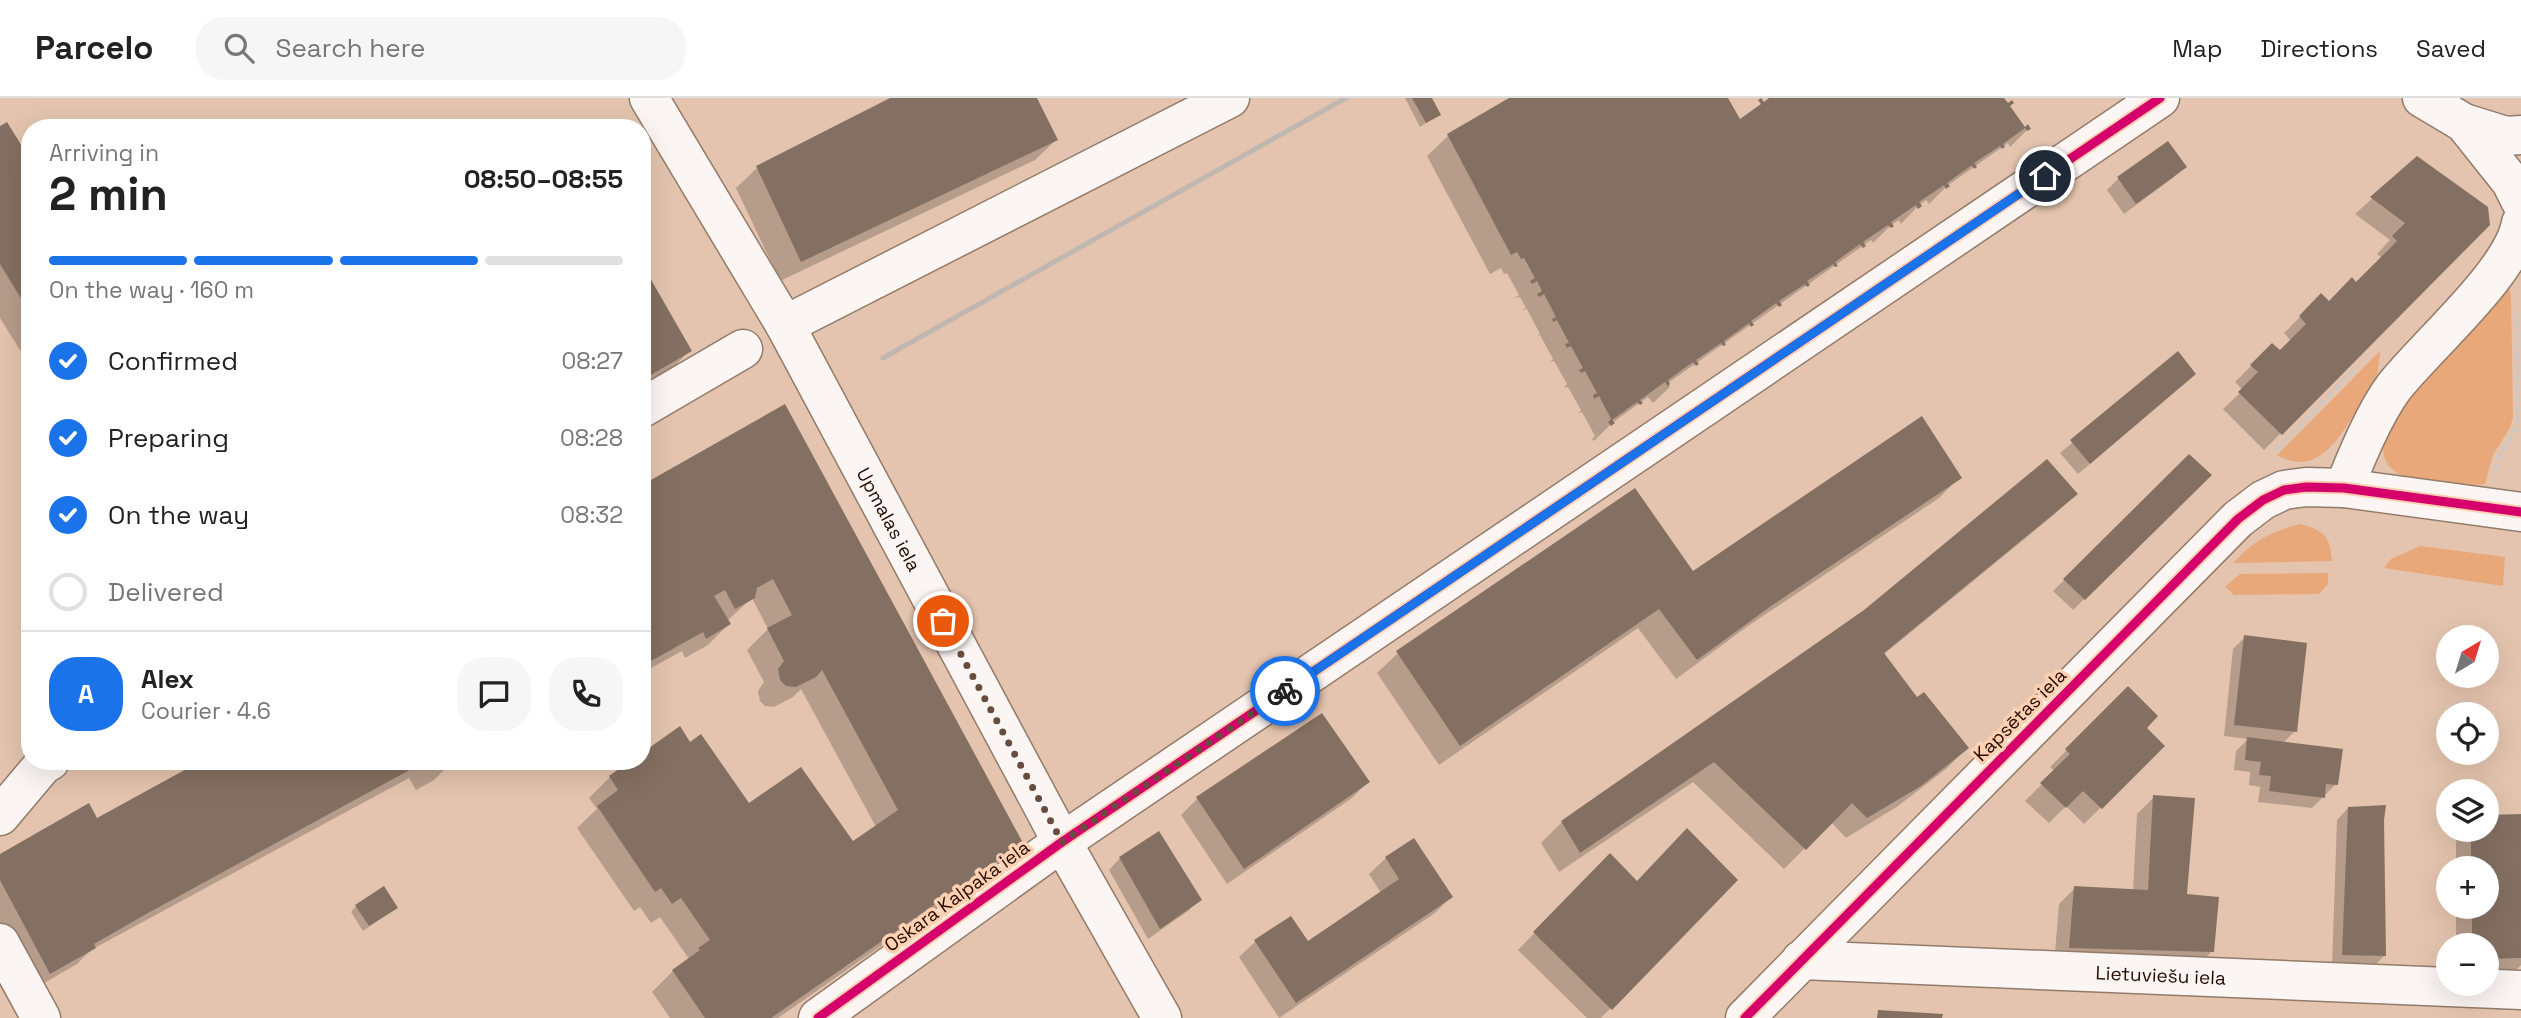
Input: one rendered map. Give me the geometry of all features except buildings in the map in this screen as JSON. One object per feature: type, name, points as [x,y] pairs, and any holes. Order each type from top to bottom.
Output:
[{"type":"street","name":"Upmalas iela","points":[[649,98],[785,325],[1062,842],[1162,1018]]},
{"type":"street","points":[[785,325],[1230,98]]},
{"type":"street","name":"Oskara Kalpaka iela","points":[[818,1018],[1062,842],[2160,98]]},
{"type":"street","points":[[2422,98],[2464,123],[2516,141]]},
{"type":"street","points":[[2464,123],[2511,182],[2521,202]]},
{"type":"street","points":[[2344,488],[2362,446],[2393,389],[2502,264],[2518,238],[2521,223]]},
{"type":"street","points":[[651,403],[743,349]]},
{"type":"street","name":"Kapsētas iela","points":[[1745,1018],[2238,519],[2263,500],[2284,489],[2344,488],[2521,512]]},
{"type":"street","points":[[0,816],[39,770]]},
{"type":"street","points":[[0,943],[41,1018]]},
{"type":"street","name":"Lietuviešu iela","points":[[1801,960],[2521,990]]},
{"type":"path","points":[[2493,476],[2496,463],[2516,432],[2518,420],[2517,301]]},
{"type":"shaded area","points":[[2509,288],[2513,417],[2510,428],[2493,455],[2485,484],[2454,484],[2401,475],[2385,458],[2385,435],[2398,408],[2419,378],[2445,349]]},
{"type":"shaded area","points":[[2380,351],[2374,382],[2334,443],[2315,459],[2303,462],[2291,461],[2277,455]]},
{"type":"shaded area","points":[[2300,524],[2325,536],[2330,546],[2332,561],[2233,563],[2264,538]]},
{"type":"shaded area","points":[[2420,546],[2505,557],[2503,586],[2384,568],[2391,559]]},
{"type":"shaded area","points":[[2328,573],[2328,584],[2319,594],[2234,595],[2225,587],[2240,574]]},
{"type":"railway","points":[[883,358],[1346,98]]},
{"type":"cycle path","points":[[818,1018],[1062,842],[2160,98]]},
{"type":"cycle path","points":[[1745,1018],[2238,519],[2263,500],[2284,490],[2306,487],[2344,488],[2521,512]]},
{"type":"way so far","points":[[943,621],[1062,842],[1285,691]]},
{"type":"route","points":[[1285,691],[2045,176]]}]
